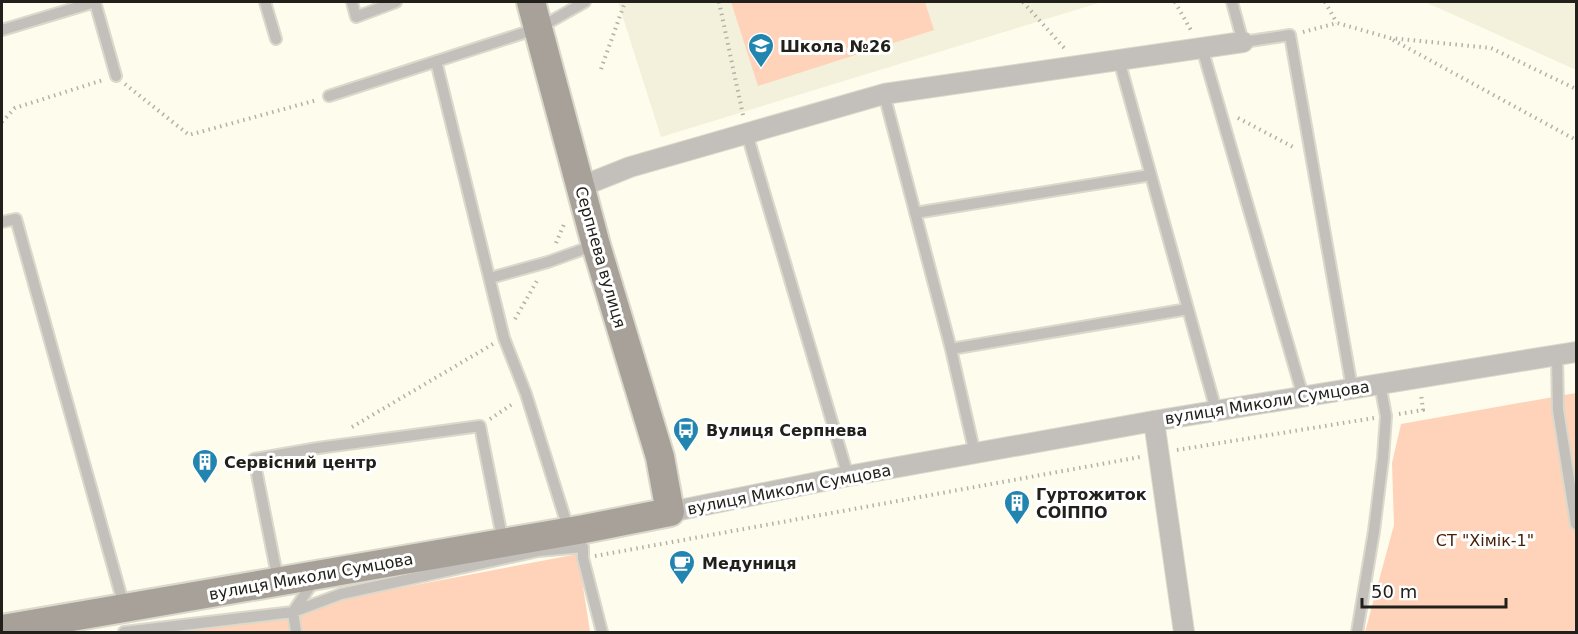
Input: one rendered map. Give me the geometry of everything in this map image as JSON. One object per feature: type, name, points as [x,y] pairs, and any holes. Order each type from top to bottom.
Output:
[{"type":"street","name":"Серпнева вулиця","points":[[535,15],[596,245],[660,457],[670,512]]},
{"type":"street","points":[[580,187],[630,167],[884,94],[1243,42]]},
{"type":"street","name":"вулиця Миколи Сумцова","points":[[2,629],[124,621],[278,582],[503,542],[580,541],[670,512],[848,476],[1216,410],[1576,352]]},
{"type":"street","points":[[1155,421],[1184,633]]},
{"type":"lane","points":[[2,30],[95,2],[116,76]]},
{"type":"lane","points":[[265,2],[276,39]]},
{"type":"lane","points":[[352,2],[356,17],[396,2]]},
{"type":"lane","points":[[329,96],[436,61],[535,15],[585,2]]},
{"type":"lane","points":[[1232,2],[1243,42],[1290,35],[1352,388]]},
{"type":"lane","points":[[1202,48],[1303,396]]},
{"type":"lane","points":[[1119,60],[1216,410]]},
{"type":"lane","points":[[436,61],[504,338],[580,541],[602,633]]},
{"type":"lane","points":[[884,94],[951,349],[975,454]]},
{"type":"lane","points":[[747,134],[848,476]]},
{"type":"lane","points":[[915,213],[1151,175]]},
{"type":"lane","points":[[2,222],[16,219],[124,621],[293,612],[341,594],[580,541]]},
{"type":"lane","points":[[490,278],[548,262],[596,245]]},
{"type":"lane","points":[[951,349],[1188,309]]},
{"type":"lane","points":[[1557,356],[1558,410],[1576,524]]},
{"type":"lane","points":[[1357,633],[1374,531],[1386,416],[1380,384]]},
{"type":"lane","points":[[278,582],[254,459],[480,426],[503,542]]},
{"type":"lane","points":[[296,633],[293,612],[318,575]]},
{"type":"path","points":[[601,69],[625,2]]},
{"type":"path","points":[[719,2],[747,134]]},
{"type":"path","points":[[1023,2],[1080,66]]},
{"type":"path","points":[[1175,2],[1202,48]]},
{"type":"path","points":[[1325,2],[1337,23]]},
{"type":"path","points":[[1290,35],[1337,23],[1390,38],[1491,48],[1576,89]]},
{"type":"path","points":[[1390,38],[1576,140]]},
{"type":"path","points":[[2,122],[15,108],[116,76],[189,135],[329,96]]},
{"type":"path","points":[[1219,108],[1311,157]]},
{"type":"path","points":[[318,448],[504,338]]},
{"type":"path","points":[[580,541],[1159,453],[1423,410],[1419,378]]},
{"type":"path","points":[[480,426],[526,394]]},
{"type":"shaded area","name":"Школа №26","points":[[618,2],[1102,2],[661,137]]},
{"type":"shaded area","points":[[1425,2],[1576,2],[1576,70]]},
{"type":"green space","points":[[731,2],[925,2],[934,30],[758,86]]},
{"type":"green space","name":"СТ \"Хімік-1\"","points":[[1576,393],[1576,632],[1365,632],[1394,525],[1392,463],[1401,424]]},
{"type":"green space","points":[[578,554],[590,632],[169,632]]},
{"type":"place","name":"Школа №26","points":[[761,69]]},
{"type":"place","name":"Вулиця Серпнева","points":[[686,453]]},
{"type":"place","name":"Сервісний центр","points":[[205,485]]},
{"type":"place","name":"Гуртожиток СОІППО","points":[[1017,526]]},
{"type":"place","name":"Медуниця","points":[[682,586]]}]
